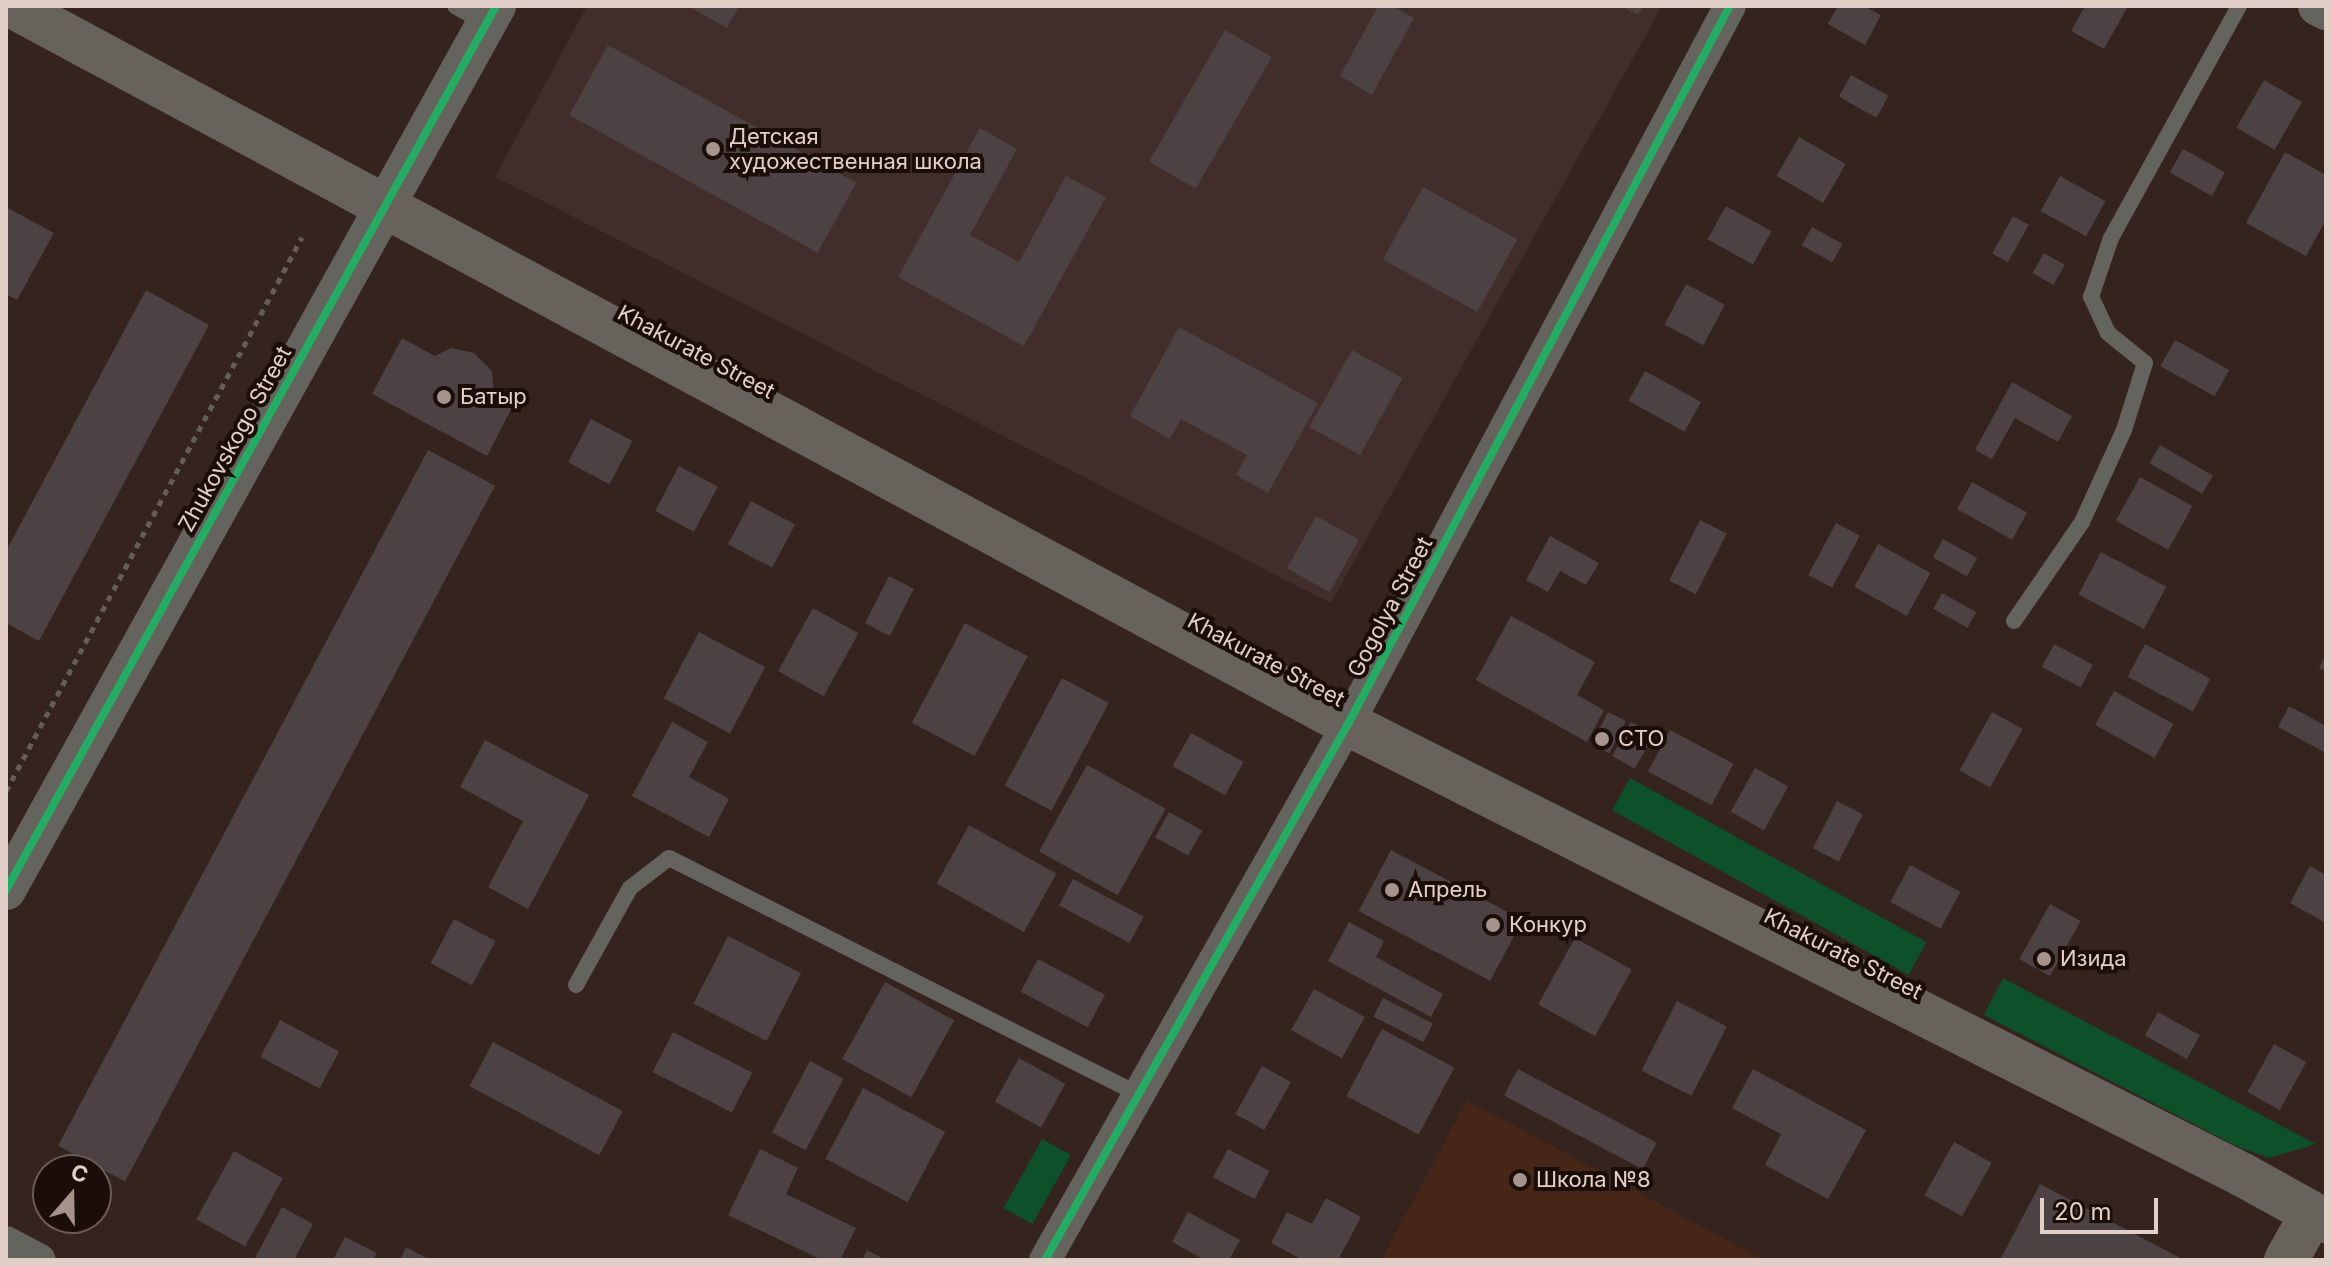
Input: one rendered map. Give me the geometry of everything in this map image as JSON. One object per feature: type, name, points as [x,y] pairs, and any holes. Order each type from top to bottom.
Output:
[{"type":"main road","name":"Khakurate Street","points":[[12,6],[1348,724],[2243,1175],[2321,1208]]},
{"type":"main road","points":[[2286,1260],[2321,1208]]},
{"type":"street","name":"Gogolya Street","points":[[1045,1260],[1348,724],[1730,6]]},
{"type":"street","points":[[2318,6],[2326,10]]},
{"type":"street","name":"Zhukovskogo Street","points":[[6,890],[385,205],[479,12]]},
{"type":"street","points":[[6,1242],[40,1260]]},
{"type":"lane","points":[[2014,621],[2082,522],[2124,430],[2145,363],[2108,333],[2091,297],[2111,238],[2239,6]]},
{"type":"lane","points":[[576,985],[630,888],[669,858],[1138,1094]]},
{"type":"path","points":[[6,791],[302,237]]},
{"type":"shaded area","points":[[587,6],[1662,6],[1331,603],[495,177]]},
{"type":"shaded area","name":"Школа №8","points":[[1467,1100],[1764,1260],[1381,1260]]},
{"type":"green space","points":[[1630,778],[1926,942],[1909,975],[1612,810]]},
{"type":"green space","points":[[2003,978],[2316,1144],[2269,1158],[2236,1146],[1984,1015]]},
{"type":"green space","points":[[1042,1139],[1071,1155],[1033,1224],[1004,1208]]},
{"type":"building","points":[[688,6],[739,6],[727,28]]},
{"type":"building","points":[[1378,6],[1392,6],[1414,18],[1372,95],[1340,76]]},
{"type":"building","points":[[1621,6],[1643,6],[1638,15]]},
{"type":"building","points":[[1838,6],[1864,6],[1881,15],[1865,45],[1828,24]]},
{"type":"building","points":[[2085,6],[2128,6],[2104,49],[2071,31]]},
{"type":"building","points":[[1225,30],[1272,57],[1196,189],[1149,162]]},
{"type":"building","name":"Детская художественная школа","points":[[608,45],[856,183],[818,253],[569,115]]},
{"type":"building","points":[[1851,75],[1889,96],[1876,118],[1839,97]]},
{"type":"building","points":[[2264,80],[2302,102],[2275,150],[2236,128]]},
{"type":"building","points":[[980,128],[1017,149],[970,235],[1019,262],[1066,176],[1106,197],[1024,346],[898,277]]},
{"type":"building","points":[[1799,137],[1846,164],[1823,203],[1776,176]]},
{"type":"building","points":[[2183,149],[2225,172],[2212,196],[2170,173]]},
{"type":"building","points":[[2285,152],[2326,175],[2326,220],[2306,256],[2246,223]]},
{"type":"building","points":[[2060,176],[2105,201],[2086,236],[2041,211]]},
{"type":"building","points":[[1423,187],[1517,239],[1477,312],[1383,260]]},
{"type":"building","points":[[1726,206],[1771,231],[1753,264],[1708,239]]},
{"type":"building","points":[[6,207],[54,233],[17,300],[6,294]]},
{"type":"building","points":[[2013,216],[2029,225],[2008,262],[1992,254]]},
{"type":"building","points":[[1812,227],[1843,244],[1832,262],[1802,245]]},
{"type":"building","points":[[2044,253],[2065,265],[2053,285],[2032,273]]},
{"type":"building","points":[[1686,284],[1725,305],[1703,345],[1664,325]]},
{"type":"building","points":[[146,290],[209,325],[39,641],[6,623],[6,551]]},
{"type":"building","points":[[1179,327],[1318,403],[1268,493],[1236,475],[1247,455],[1181,419],[1170,439],[1130,416]]},
{"type":"building","name":"Батыр","points":[[402,338],[435,356],[451,348],[474,353],[492,371],[493,387],[516,400],[487,456],[372,394]]},
{"type":"building","points":[[2175,340],[2229,370],[2215,396],[2160,366]]},
{"type":"building","points":[[1352,350],[1403,378],[1360,455],[1309,427]]},
{"type":"building","points":[[1645,371],[1701,402],[1684,432],[1629,401]]},
{"type":"building","points":[[2012,382],[2072,416],[2058,442],[2015,418],[1992,459],[1975,450]]},
{"type":"building","points":[[591,419],[632,441],[609,484],[568,462]]},
{"type":"building","points":[[2160,445],[2213,476],[2202,494],[2150,463]]},
{"type":"building","points":[[428,450],[495,486],[125,1181],[112,1174],[112,1154],[74,1154],[58,1146]]},
{"type":"building","points":[[679,466],[718,487],[694,532],[655,511]]},
{"type":"building","points":[[2140,477],[2192,506],[2168,550],[2116,521]]},
{"type":"building","points":[[1972,482],[2027,513],[2012,540],[1957,509]]},
{"type":"building","points":[[751,501],[795,524],[772,568],[728,544]]},
{"type":"building","points":[[1316,516],[1359,540],[1330,592],[1287,568]]},
{"type":"building","points":[[1700,520],[1727,534],[1696,594],[1669,581]]},
{"type":"building","points":[[1836,523],[1860,536],[1832,588],[1808,575]]},
{"type":"building","points":[[1550,536],[1599,563],[1586,585],[1560,571],[1548,592],[1526,580]]},
{"type":"building","points":[[1943,539],[1977,558],[1967,576],[1933,557]]},
{"type":"building","points":[[1878,544],[1930,573],[1907,616],[1854,587]]},
{"type":"building","points":[[2101,552],[2166,587],[2144,629],[2078,594]]},
{"type":"building","points":[[889,576],[914,589],[890,636],[865,623]]},
{"type":"building","points":[[1942,593],[1976,612],[1967,628],[1933,609]]},
{"type":"building","points":[[813,608],[858,633],[824,696],[778,671]]},
{"type":"building","points":[[1511,616],[1595,662],[1577,695],[1604,710],[1587,742],[1476,680]]},
{"type":"building","points":[[965,623],[1028,656],[975,756],[912,723]]},
{"type":"building","points":[[699,632],[765,667],[730,733],[664,698]]},
{"type":"building","points":[[2054,644],[2093,665],[2081,688],[2042,667]]},
{"type":"building","points":[[2145,644],[2210,679],[2193,711],[2128,677]]},
{"type":"building","points":[[2326,654],[2326,672],[2319,668]]},
{"type":"building","points":[[1062,678],[1109,703],[1052,811],[1005,786]]},
{"type":"building","points":[[2114,691],[2173,724],[2155,758],[2095,725]]},
{"type":"building","points":[[2289,706],[2326,726],[2324,752],[2278,727]]},
{"type":"building","points":[[1608,712],[1626,721],[1609,753],[1592,744]]},
{"type":"building","points":[[1992,712],[2023,729],[1990,788],[1960,771]]},
{"type":"building","points":[[672,722],[708,742],[689,777],[729,799],[709,837],[632,796]]},
{"type":"building","points":[[1631,722],[1654,735],[1635,769],[1612,756]]},
{"type":"building","points":[[1670,730],[1734,764],[1712,805],[1648,771]]},
{"type":"building","points":[[1191,733],[1243,762],[1225,795],[1173,766]]},
{"type":"building","points":[[485,740],[589,795],[528,909],[488,887],[523,821],[460,787]]},
{"type":"building","points":[[1087,765],[1166,809],[1118,895],[1039,852]]},
{"type":"building","points":[[1755,768],[1788,786],[1764,830],[1731,812]]},
{"type":"building","points":[[1837,801],[1863,814],[1839,861],[1813,848]]},
{"type":"building","points":[[1169,812],[1202,830],[1188,856],[1155,837]]},
{"type":"building","points":[[969,825],[1056,873],[1024,932],[937,884]]},
{"type":"building","points":[[1391,850],[1523,920],[1490,981],[1359,911]]},
{"type":"building","points":[[1910,865],[1960,892],[1941,929],[1890,902]]},
{"type":"building","points":[[2310,866],[2326,875],[2326,923],[2290,903]]},
{"type":"building","points":[[1073,879],[1144,917],[1130,943],[1059,905]]},
{"type":"building","points":[[2050,904],[2081,921],[2050,976],[2019,959]]},
{"type":"building","points":[[454,919],[495,941],[472,985],[431,963]]},
{"type":"building","points":[[1349,922],[1384,941],[1376,957],[1443,994],[1431,1017],[1328,961]]},
{"type":"building","points":[[728,936],[801,973],[767,1041],[693,1004]]},
{"type":"building","points":[[1575,938],[1632,970],[1595,1036],[1538,1004]]},
{"type":"building","points":[[1038,959],[1105,995],[1088,1027],[1021,992]]},
{"type":"building","points":[[885,982],[954,1020],[911,1097],[842,1059]]},
{"type":"building","points":[[1314,989],[1365,1017],[1342,1058],[1291,1030]]},
{"type":"building","points":[[1383,998],[1433,1023],[1423,1042],[1373,1017]]},
{"type":"building","points":[[1677,1001],[1727,1026],[1691,1096],[1642,1070]]},
{"type":"building","points":[[2158,1012],[2200,1035],[2187,1059],[2145,1036]]},
{"type":"building","points":[[280,1020],[339,1051],[319,1089],[260,1057]]},
{"type":"building","points":[[1382,1029],[1454,1067],[1419,1135],[1346,1096]]},
{"type":"building","points":[[673,1032],[752,1072],[732,1113],[653,1072]]},
{"type":"building","points":[[493,1042],[623,1111],[599,1155],[470,1086]]},
{"type":"building","points":[[2274,1044],[2306,1062],[2280,1110],[2247,1092]]},
{"type":"building","points":[[1019,1058],[1065,1084],[1041,1127],[995,1102]]},
{"type":"building","points":[[810,1061],[844,1079],[806,1150],[772,1133]]},
{"type":"building","points":[[1262,1066],[1291,1082],[1264,1130],[1235,1114]]},
{"type":"building","points":[[1518,1069],[1657,1143],[1643,1169],[1504,1095]]},
{"type":"building","points":[[1753,1069],[1866,1130],[1828,1199],[1765,1165],[1781,1134],[1732,1108]]},
{"type":"building","points":[[863,1088],[945,1132],[908,1202],[825,1159]]},
{"type":"building","points":[[1954,1142],[1992,1163],[1962,1216],[1924,1195]]},
{"type":"building","points":[[760,1149],[798,1168],[786,1194],[856,1228],[840,1260],[822,1260],[728,1215]]},
{"type":"building","points":[[1228,1149],[1269,1171],[1254,1199],[1213,1177]]},
{"type":"building","points":[[234,1151],[283,1178],[245,1246],[196,1219]]},
{"type":"building","points":[[2040,1184],[2184,1260],[2000,1260]]},
{"type":"building","points":[[1326,1198],[1361,1217],[1338,1260],[1303,1260],[1271,1243],[1287,1212],[1312,1224]]},
{"type":"building","points":[[282,1207],[313,1224],[294,1260],[254,1260]]},
{"type":"building","points":[[1188,1212],[1240,1240],[1229,1260],[1205,1260],[1172,1242]]},
{"type":"building","points":[[345,1237],[377,1253],[373,1260],[333,1260]]},
{"type":"building","points":[[406,1247],[430,1260],[400,1260]]},
{"type":"building","points":[[867,1250],[886,1260],[862,1260]]},
{"type":"cycle path","points":[[6,890],[496,6]]},
{"type":"cycle path","points":[[1045,1260],[1348,724],[1730,6]]},
{"type":"place","name":"Детская художественная школа","points":[[713,149]]},
{"type":"place","name":"Батыр","points":[[444,397]]},
{"type":"place","name":"СТО","points":[[1602,739]]},
{"type":"place","name":"Апрель","points":[[1392,890]]},
{"type":"place","name":"Конкур","points":[[1493,925]]},
{"type":"place","name":"Изида","points":[[2044,959]]},
{"type":"place","name":"Школа №8","points":[[1520,1180]]}]
